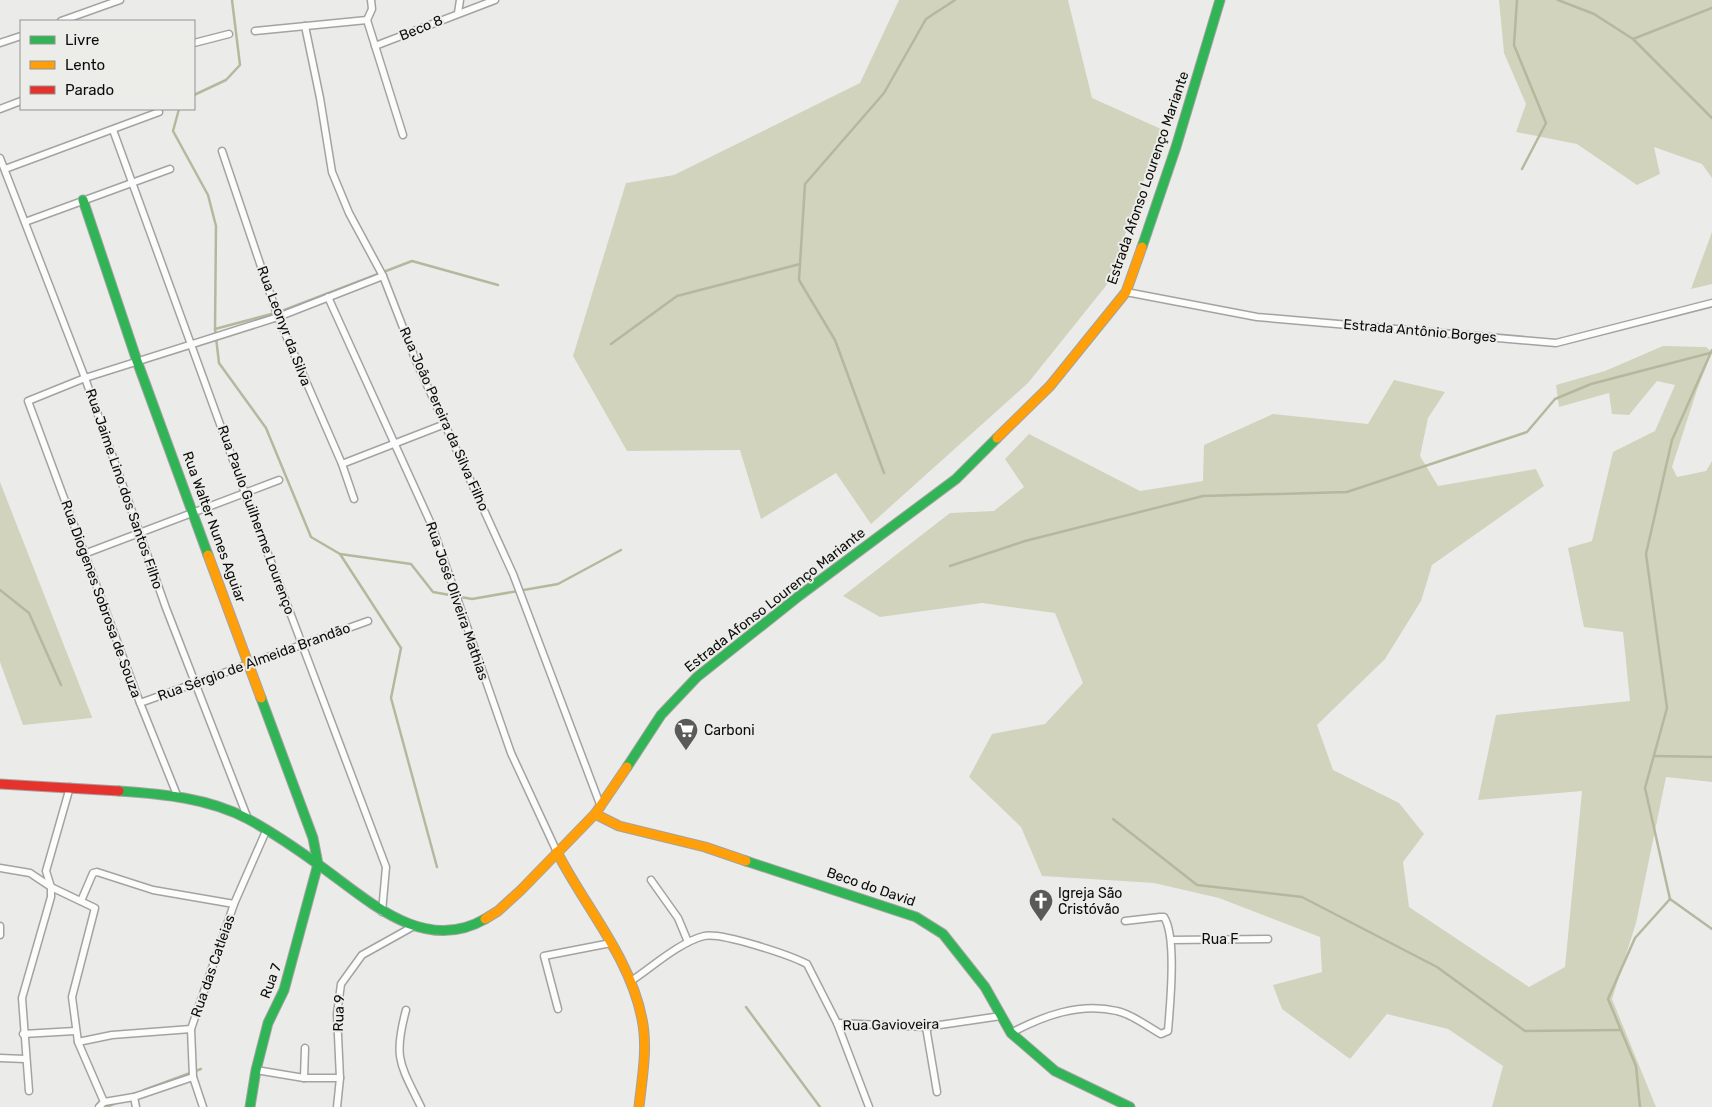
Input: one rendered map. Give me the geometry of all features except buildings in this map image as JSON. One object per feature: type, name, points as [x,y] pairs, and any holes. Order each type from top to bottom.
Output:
[{"type":"main road","name":"Estrada Afonso Lourenço Mariante","points":[[0,784],[177,795],[217,806],[248,819],[318,864],[382,912],[414,926],[435,930],[450,929],[479,922],[498,911],[521,890],[598,810],[661,715],[697,677],[799,596],[956,479],[1050,386],[1126,292],[1176,147],[1220,0]]},
{"type":"main road","name":"Rua Walter Nunes Aguiar","points":[[83,200],[138,360],[313,838],[318,864]]},
{"type":"main road","name":"Beco do David","points":[[598,810],[619,826],[705,847],[916,917],[943,934],[985,987],[1011,1033],[1055,1071],[1130,1107]]},
{"type":"main road","points":[[557,852],[571,882],[611,943],[631,981],[642,1020],[644,1057],[639,1107]]},
{"type":"main road","name":"Rua 7","points":[[250,1107],[256,1070],[268,1023],[284,990],[318,864]]},
{"type":"street","points":[[63,20],[106,2],[120,0]]},
{"type":"street","points":[[371,0],[372,9],[367,20],[403,135]]},
{"type":"street","points":[[458,13],[460,0]]},
{"type":"street","name":"Beco 8","points":[[375,46],[495,0]]},
{"type":"street","points":[[255,31],[367,20]]},
{"type":"street","name":"Rua João Pereira da Silva Filho","points":[[305,26],[320,98],[332,172],[349,212],[383,276],[416,361],[513,574],[598,810]]},
{"type":"street","points":[[195,43],[230,34]]},
{"type":"street","points":[[0,43],[20,36]]},
{"type":"street","points":[[0,109],[20,101]]},
{"type":"street","points":[[5,170],[159,112]]},
{"type":"street","name":"Rua Paulo Guilherme Lourenço","points":[[112,130],[244,493],[386,867],[382,912]]},
{"type":"street","name":"Rua Leonyr da Silva","points":[[222,151],[278,317],[342,464],[354,499]]},
{"type":"street","name":"Rua Jaime Lino dos Santos Filho","points":[[0,158],[85,378],[195,682],[248,819]]},
{"type":"street","points":[[25,222],[132,181],[170,169]]},
{"type":"street","points":[[85,378],[278,317],[383,276]]},
{"type":"street","name":"Estrada Antônio Borges","points":[[1126,292],[1257,317],[1556,343],[1712,304]]},
{"type":"street","name":"Rua José Oliveira Mathias","points":[[328,297],[432,526],[511,753],[557,852]]},
{"type":"street","name":"Rua Diogenes Sobrosa de Souza","points":[[85,378],[28,401],[140,703],[177,795]]},
{"type":"street","points":[[342,464],[445,424]]},
{"type":"street","points":[[84,554],[279,480]]},
{"type":"street","name":"Rua Sérgio de Almeida Brandão","points":[[140,703],[249,662],[368,621]]},
{"type":"street","points":[[28,1091],[22,998],[51,897],[51,887],[46,871],[70,787]]},
{"type":"street","name":"Rua das Catleias","points":[[202,1107],[193,1077],[191,1030],[234,904],[266,831]]},
{"type":"street","points":[[0,868],[30,872],[51,887],[95,908],[72,997],[75,1031],[78,1042],[104,1102]]},
{"type":"street","points":[[81,901],[90,878],[93,873],[97,872],[153,890],[234,904]]},
{"type":"street","points":[[651,880],[678,918],[688,942]]},
{"type":"street","points":[[1011,1033],[1060,1011],[1094,1008],[1118,1011],[1161,1034],[1165,1034],[1168,1031],[1170,1014],[1172,940],[1164,917],[1125,921]]},
{"type":"street","points":[[0,926],[0,935]]},
{"type":"street","name":"Rua 9","points":[[337,1107],[340,1078],[337,1014],[340,984],[362,955],[414,926]]},
{"type":"street","points":[[631,981],[688,942],[705,936],[761,946],[807,964],[836,1023]]},
{"type":"street","name":"Rua F","points":[[1172,940],[1268,939]]},
{"type":"street","points":[[558,1009],[544,956],[611,943]]},
{"type":"street","points":[[406,1010],[398,1038],[398,1051],[403,1071],[421,1107]]},
{"type":"street","name":"Rua Gavioveira","points":[[869,1107],[836,1023],[926,1027],[1001,1016]]},
{"type":"street","points":[[926,1027],[937,1092]]},
{"type":"street","points":[[78,1042],[112,1035],[191,1030]]},
{"type":"street","points":[[23,1034],[75,1031]]},
{"type":"street","points":[[304,1078],[305,1048]]},
{"type":"street","points":[[0,1058],[25,1059]]},
{"type":"street","points":[[256,1070],[304,1078],[340,1078]]},
{"type":"street","points":[[99,1107],[104,1102],[134,1097],[193,1077]]},
{"type":"street","points":[[134,1097],[136,1107]]},
{"type":"green space","points":[[899,0],[1068,0],[1092,98],[1161,129],[1109,282],[1028,383],[871,524],[836,473],[761,519],[740,450],[627,451],[573,356],[626,183],[674,175],[860,83]]},
{"type":"green space","points":[[1499,0],[1712,0],[1712,178],[1702,164],[1654,147],[1660,174],[1637,185],[1577,144],[1516,132],[1526,104],[1504,53]]},
{"type":"green space","points":[[1712,232],[1712,284],[1691,289]]},
{"type":"green space","points":[[1663,346],[1706,347],[1712,352],[1697,390],[1672,467],[1677,477],[1706,471],[1712,461],[1712,782],[1666,777],[1636,923],[1612,999],[1656,1107],[1492,1107],[1503,1066],[1448,1029],[1387,1014],[1350,1059],[1282,1009],[1273,985],[1322,972],[1320,937],[1219,898],[1154,883],[1042,876],[1021,827],[969,777],[992,734],[1045,724],[1083,683],[1055,613],[982,603],[880,617],[843,596],[950,513],[994,511],[1024,487],[1005,459],[1029,434],[1140,491],[1203,481],[1204,445],[1273,414],[1368,424],[1394,380],[1445,392],[1428,418],[1420,456],[1438,486],[1536,469],[1544,486],[1432,565],[1421,601],[1385,659],[1317,725],[1333,770],[1399,803],[1424,834],[1403,862],[1409,907],[1529,987],[1565,967],[1582,791],[1478,800],[1496,715],[1630,701],[1623,632],[1584,627],[1568,548],[1592,541],[1613,452],[1655,431],[1675,385],[1657,381],[1629,415],[1612,414],[1609,393],[1559,407],[1556,385],[1605,371]]},
{"type":"green space","points":[[0,482],[92,718],[23,725],[0,662]]},
{"type":"waterway","points":[[195,95],[226,80],[240,65],[232,0]]},
{"type":"waterway","points":[[884,473],[835,340],[799,280],[805,184],[884,93],[926,19],[955,0]]},
{"type":"waterway","points":[[1517,0],[1514,45],[1546,123],[1522,169]]},
{"type":"waterway","points":[[1558,0],[1594,14],[1633,39],[1712,8]]},
{"type":"waterway","points":[[1633,39],[1712,118]]},
{"type":"waterway","points":[[179,110],[173,131],[208,195],[216,226],[215,329],[219,363],[266,428],[311,537],[340,554],[401,648],[391,698],[437,867]]},
{"type":"waterway","points":[[215,329],[279,312],[412,261],[498,285]]},
{"type":"waterway","points":[[611,344],[677,296],[800,264]]},
{"type":"waterway","points":[[1640,1107],[1636,1066],[1608,999],[1635,938],[1670,899],[1645,788],[1667,708],[1646,554],[1672,440],[1712,350]]},
{"type":"waterway","points":[[950,566],[1025,541],[1203,496],[1347,492],[1527,432],[1555,399],[1591,384],[1710,353]]},
{"type":"waterway","points":[[340,554],[411,564],[433,592],[472,599],[558,584],[621,550]]},
{"type":"waterway","points":[[0,590],[29,613],[61,685]]},
{"type":"waterway","points":[[1654,756],[1712,757]]},
{"type":"waterway","points":[[1113,819],[1197,885],[1302,897],[1437,967],[1525,1031],[1620,1030]]},
{"type":"waterway","points":[[1670,899],[1712,929]]},
{"type":"waterway","points":[[746,1007],[820,1107]]},
{"type":"waterway","points":[[144,1090],[201,1069]]},
{"type":"waterway","points":[[107,1107],[116,1103]]},
{"type":"traffic: fast","points":[[1142,247],[1176,147],[1220,0]]},
{"type":"traffic: fast","points":[[83,200],[137,361],[208,555]]},
{"type":"traffic: fast","points":[[627,767],[661,715],[697,677],[799,596],[956,479],[997,438]]},
{"type":"traffic: fast","points":[[250,1107],[256,1070],[268,1023],[284,990],[318,864],[313,838],[261,698]]},
{"type":"traffic: fast","points":[[119,791],[185,798],[218,806],[233,812],[284,841],[376,907],[418,927],[440,931],[462,928],[485,919]]},
{"type":"traffic: fast","points":[[746,861],[916,917],[943,934],[985,987],[1011,1033],[1055,1071],[1130,1107]]},
{"type":"traffic: slow","points":[[997,438],[1050,386],[1126,292],[1142,247]]},
{"type":"traffic: slow","points":[[208,555],[261,698]]},
{"type":"traffic: slow","points":[[485,919],[498,911],[521,890],[595,814],[627,767]]},
{"type":"traffic: slow","points":[[595,814],[619,826],[705,847],[746,861]]},
{"type":"traffic: slow","points":[[557,852],[617,953],[628,974],[636,996],[644,1030],[644,1063],[639,1107]]},
{"type":"traffic: jam","points":[[0,784],[119,791]]},
{"type":"place","name":"Carboni","points":[[686,751]]},
{"type":"place","name":"Igreja São Cristóvão","points":[[1041,922]]}]
